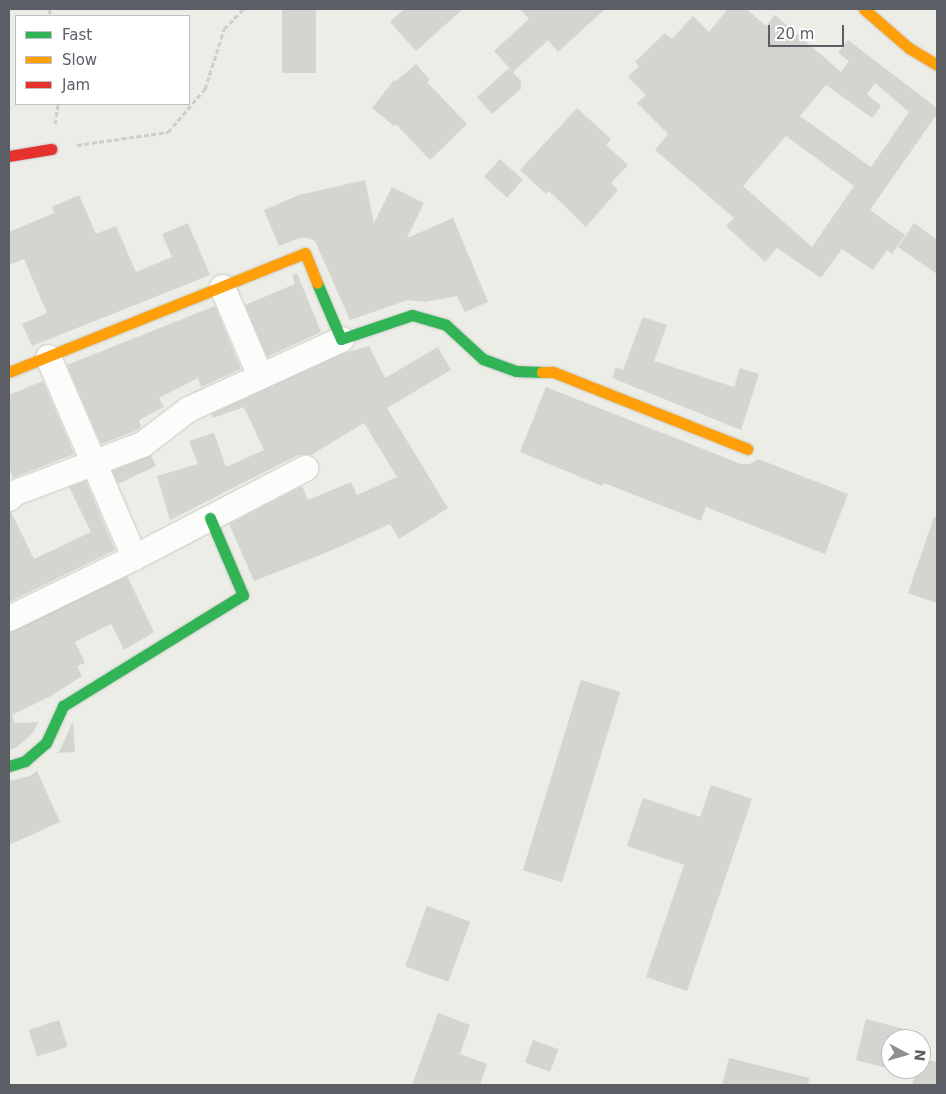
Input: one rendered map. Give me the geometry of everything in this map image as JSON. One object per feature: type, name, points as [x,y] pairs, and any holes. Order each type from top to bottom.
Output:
[{"type":"street","points":[[864,9],[909,48],[937,66]]},
{"type":"street","points":[[9,156],[51,149]]},
{"type":"street","points":[[9,372],[305,254],[341,339]]},
{"type":"street","points":[[222,287],[260,376]]},
{"type":"street","points":[[10,491],[142,444],[188,409],[341,339],[412,315],[446,325],[483,359],[516,372],[553,372],[747,449]]},
{"type":"street","points":[[48,357],[134,557]]},
{"type":"street","points":[[9,618],[134,557],[305,468]]},
{"type":"street","points":[[9,766],[26,761],[46,743],[63,706],[243,595],[210,518]]},
{"type":"path","points":[[51,149],[168,132],[205,89],[224,29],[243,9]]},
{"type":"building","points":[[282,9],[316,9],[316,73],[282,73]]},
{"type":"building","points":[[404,9],[463,9],[416,51],[390,22]]},
{"type":"building","points":[[520,9],[605,9],[558,52],[548,40],[513,72],[494,51],[529,19]]},
{"type":"building","points":[[728,9],[746,9],[766,26],[775,15],[841,72],[849,61],[838,53],[848,40],[937,108],[937,114],[870,210],[905,235],[892,254],[887,250],[873,270],[842,249],[821,278],[777,248],[765,262],[726,226],[734,218],[655,150],[668,134],[637,103],[646,95],[628,77],[639,66],[635,62],[665,33],[672,39],[693,16],[709,32]],"holes":[[[875,83],[909,112],[871,167],[800,116],[826,85],[872,118],[881,106],[867,94]],[[786,136],[854,186],[812,247],[743,186]]]},
{"type":"building","points":[[416,64],[430,80],[427,82],[467,124],[430,160],[396,124],[394,126],[372,108],[394,80],[396,81]]},
{"type":"building","points":[[509,68],[521,81],[521,89],[492,114],[477,97]]},
{"type":"building","points":[[577,108],[611,139],[606,145],[628,165],[611,183],[618,190],[586,227],[549,191],[546,194],[520,170]]},
{"type":"building","points":[[500,159],[523,180],[507,198],[484,177]]},
{"type":"building","points":[[365,180],[374,223],[392,187],[424,203],[407,238],[453,218],[488,302],[465,312],[457,296],[425,302],[408,300],[350,320],[315,241],[308,238],[300,238],[279,246],[264,210],[299,195]]},
{"type":"building","points":[[79,195],[96,234],[116,226],[136,272],[172,257],[162,234],[188,223],[210,275],[32,346],[22,324],[47,313],[24,259],[9,265],[9,232],[54,213],[52,207]]},
{"type":"building","points":[[914,223],[937,240],[937,274],[898,247]]},
{"type":"building","points":[[297,273],[321,332],[267,357],[245,305],[295,284],[292,275]]},
{"type":"building","points":[[215,306],[241,369],[201,387],[198,378],[159,398],[164,407],[139,420],[141,427],[101,444],[67,365]]},
{"type":"building","points":[[643,317],[667,325],[654,361],[734,387],[740,368],[759,374],[741,430],[612,378],[616,367],[623,370]]},
{"type":"building","points":[[369,346],[385,378],[438,347],[451,370],[387,408],[448,508],[399,539],[390,524],[328,552],[254,581],[229,524],[302,486],[308,500],[351,482],[357,495],[397,477],[364,423],[311,455],[298,455],[170,520],[157,476],[198,464],[189,441],[214,433],[226,467],[264,450],[244,407],[213,418],[211,414],[342,354]]},
{"type":"building","points":[[43,381],[74,454],[13,478],[9,468],[9,395]]},
{"type":"building","points":[[546,387],[741,464],[750,464],[758,459],[848,494],[825,554],[706,507],[701,521],[604,483],[602,486],[520,452]]},
{"type":"building","points":[[151,455],[156,466],[118,484],[112,471]]},
{"type":"building","points":[[86,481],[115,550],[9,602],[9,512],[11,512],[34,559],[91,532],[69,487]]},
{"type":"building","points":[[934,517],[937,518],[937,603],[908,593]]},
{"type":"building","points":[[127,576],[154,632],[124,650],[111,624],[75,642],[85,663],[77,666],[82,676],[51,696],[12,715],[15,723],[38,722],[33,733],[17,747],[9,750],[9,632]]},
{"type":"building","points":[[581,680],[620,692],[562,882],[523,870]]},
{"type":"building","points":[[73,721],[75,752],[57,753],[60,750]]},
{"type":"building","points":[[37,771],[60,822],[9,845],[9,781],[30,776]]},
{"type":"building","points":[[711,785],[752,799],[687,991],[646,977],[684,865],[627,846],[643,798],[700,817]]},
{"type":"building","points":[[427,906],[470,922],[448,982],[405,966]]},
{"type":"building","points":[[438,1013],[470,1025],[460,1054],[487,1064],[480,1085],[412,1085]]},
{"type":"building","points":[[866,1019],[904,1029],[881,1029],[881,1066],[856,1060]]},
{"type":"building","points":[[59,1020],[68,1047],[37,1057],[29,1030]]},
{"type":"building","points":[[533,1040],[558,1049],[550,1072],[525,1063]]},
{"type":"building","points":[[729,1058],[809,1078],[808,1085],[722,1085]]},
{"type":"building","points":[[931,1060],[937,1062],[937,1085],[912,1085],[914,1079],[931,1079]]},
{"type":"traffic: fast","points":[[317,283],[341,339],[412,315],[446,325],[483,359],[516,371],[542,372]]},
{"type":"traffic: fast","points":[[9,766],[25,761],[46,743],[63,706],[243,595],[210,518]]},
{"type":"traffic: slow","points":[[864,9],[909,48],[937,65]]},
{"type":"traffic: slow","points":[[9,372],[305,253],[317,283]]},
{"type":"traffic: slow","points":[[542,372],[553,372],[747,449]]},
{"type":"traffic: jam","points":[[9,156],[51,149]]}]
